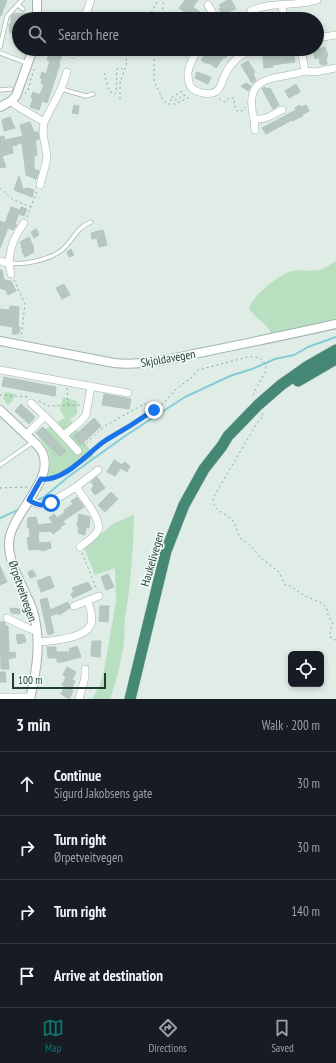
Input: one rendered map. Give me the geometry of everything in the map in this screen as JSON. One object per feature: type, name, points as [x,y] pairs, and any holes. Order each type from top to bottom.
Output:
[{"type":"highway","name":"Haukelivegen","points":[[130,696],[162,565],[172,536],[191,492],[204,469],[228,436],[258,404],[281,385],[308,366],[336,350]]},
{"type":"highway","name":"Haukelivegen","points":[[222,446],[285,390],[336,359]]},
{"type":"street","points":[[36,12],[37,0]]},
{"type":"street","points":[[87,12],[91,0]]},
{"type":"street","points":[[251,11],[265,6],[302,3],[317,0]]},
{"type":"street","points":[[208,5],[212,12]]},
{"type":"street","points":[[282,5],[283,12]]},
{"type":"street","points":[[324,37],[336,35]]},
{"type":"street","points":[[0,107],[12,101],[19,89],[31,56]]},
{"type":"street","points":[[196,56],[189,69],[188,76],[191,87],[198,92],[205,93],[213,93],[219,88],[227,70],[234,60],[241,56]]},
{"type":"street","points":[[302,56],[305,71]]},
{"type":"street","points":[[255,130],[251,103],[258,84],[277,76],[295,75],[305,71],[315,72],[336,68]]},
{"type":"street","points":[[40,185],[47,156],[43,134],[44,122],[61,89],[67,72]]},
{"type":"street","points":[[12,101],[17,106],[44,122]]},
{"type":"street","points":[[254,119],[265,118],[282,110]]},
{"type":"street","points":[[11,274],[8,263],[13,243],[16,233],[24,223]]},
{"type":"street","points":[[0,261],[8,263]]},
{"type":"street","name":"Skjoldavegen","points":[[0,341],[114,363],[127,364],[153,362],[299,333],[336,324]]},
{"type":"street","points":[[0,370],[128,393]]},
{"type":"street","points":[[64,435],[84,418],[91,386]]},
{"type":"street","points":[[31,403],[78,451]]},
{"type":"street","name":"Ørpetveitvegen","points":[[0,410],[34,441],[41,449],[45,459],[45,469],[41,479],[29,496],[13,526],[10,535],[10,552],[12,561],[32,609],[38,642],[37,663],[30,698]]},
{"type":"street","points":[[27,434],[45,416]]},
{"type":"street","points":[[29,496],[40,505],[46,505],[76,487],[98,470]]},
{"type":"street","points":[[76,487],[98,522],[98,530],[92,539],[80,547]]},
{"type":"street","points":[[74,606],[99,596]]},
{"type":"street","points":[[38,642],[68,638],[87,630],[91,621],[88,601]]},
{"type":"street","points":[[7,618],[36,631]]},
{"type":"street","points":[[79,699],[85,677],[85,669]]},
{"type":"street","points":[[0,697],[30,698]]},
{"type":"lane","points":[[0,47],[8,16],[22,0]]},
{"type":"lane","points":[[18,4],[23,9]]},
{"type":"lane","points":[[0,53],[28,64]]},
{"type":"lane","points":[[0,90],[11,89]]},
{"type":"lane","points":[[61,89],[86,96],[93,94]]},
{"type":"lane","points":[[8,263],[30,263],[45,259],[57,253],[66,246],[79,229],[85,224],[91,222]]},
{"type":"lane","points":[[0,465],[34,441]]},
{"type":"path","points":[[152,12],[158,0]]},
{"type":"path","points":[[162,12],[164,0]]},
{"type":"path","points":[[120,99],[120,82],[125,71],[127,60],[126,56]]},
{"type":"path","points":[[154,56],[154,81],[165,103],[175,104],[188,98],[188,96],[184,95],[176,100],[170,100],[191,87]]},
{"type":"path","points":[[104,73],[109,91],[115,94],[117,69],[121,68],[125,71]]},
{"type":"path","points":[[213,93],[214,96],[223,102],[226,102],[229,98],[234,98],[235,108],[239,112],[242,111],[247,103],[251,103]]},
{"type":"path","points":[[24,223],[40,185]]},
{"type":"path","points":[[0,188],[12,199],[30,207]]},
{"type":"path","points":[[11,274],[25,304],[21,339],[17,338]]},
{"type":"path","points":[[41,479],[54,478],[76,464],[106,441],[128,428],[164,403],[173,392],[191,378],[198,370],[248,357],[259,357],[265,363],[266,372],[252,395],[252,400]]},
{"type":"path","points":[[67,382],[68,405]]},
{"type":"path","points":[[0,395],[15,395]]},
{"type":"path","points":[[78,451],[105,426],[146,402]]},
{"type":"path","points":[[61,405],[77,405]]},
{"type":"path","points":[[262,413],[263,416],[257,423],[213,498],[214,504],[220,513],[234,521],[241,539],[248,543],[260,557],[279,572],[285,585],[290,586],[305,596],[318,601],[327,609],[328,615],[333,624],[330,637],[336,640]]},
{"type":"path","points":[[0,488],[32,487],[29,496]]},
{"type":"path","points":[[80,547],[99,596]]},
{"type":"green space","points":[[336,261],[336,322],[273,337],[267,326],[249,309],[260,292],[273,281],[287,273],[299,270],[320,270]]},
{"type":"green space","points":[[5,392],[15,394],[12,402],[8,405],[3,399]]},
{"type":"green space","points":[[63,397],[77,401],[77,414],[70,419],[94,457],[56,480],[47,475],[50,464],[49,454],[48,450],[38,436],[44,430],[65,418],[60,410]]},
{"type":"green space","points":[[134,515],[124,645],[119,668],[110,699],[92,699],[100,685],[104,671],[116,601],[115,568],[95,575],[84,548],[114,523]]},
{"type":"building","points":[[0,0],[7,0],[1,16],[0,16]]},
{"type":"building","points":[[185,0],[198,0],[193,7],[200,12],[185,12],[179,8]]},
{"type":"building","points":[[231,0],[236,9],[228,12],[221,12],[219,5]]},
{"type":"building","points":[[12,15],[12,33],[10,33],[9,24],[11,24]]},
{"type":"building","points":[[324,47],[328,56],[326,57],[327,64],[324,65],[320,64],[319,58],[315,59],[314,56],[324,56]]},
{"type":"building","points":[[48,56],[62,56],[47,103],[42,101],[39,110],[30,107],[33,98],[31,97],[33,92],[40,95],[44,84],[41,83],[42,79],[40,78],[42,72],[46,74],[50,61],[47,60]]},
{"type":"building","points":[[204,56],[227,56],[225,58],[224,57],[216,68],[201,60]]},
{"type":"building","points":[[294,56],[295,62],[272,65],[273,67],[264,68],[263,57]]},
{"type":"building","points":[[248,61],[255,72],[253,74],[256,80],[252,83],[241,65]]},
{"type":"building","points":[[197,72],[211,77],[208,84],[195,78]]},
{"type":"building","points":[[246,83],[251,86],[248,91],[241,86]]},
{"type":"building","points":[[296,84],[300,92],[289,98],[285,91]]},
{"type":"building","points":[[265,87],[266,89],[270,88],[279,105],[273,109],[262,89]]},
{"type":"building","points":[[74,105],[79,106],[78,114],[72,113]]},
{"type":"building","points":[[300,105],[301,107],[306,105],[309,111],[302,115],[303,116],[292,120],[266,134],[262,128],[296,110],[295,108]]},
{"type":"building","points":[[10,117],[15,128],[4,131],[2,120]]},
{"type":"building","points":[[30,122],[34,132],[38,132],[39,140],[35,140],[37,154],[34,156],[34,169],[39,171],[36,179],[26,175],[22,143],[19,144],[19,140],[17,145],[12,146],[13,153],[2,156],[6,167],[0,168],[0,137],[4,136],[5,140],[23,136],[20,125]]},
{"type":"building","points":[[19,176],[23,189],[28,188],[34,190],[32,197],[14,190]]},
{"type":"building","points":[[11,207],[20,210],[15,224],[17,225],[13,230],[8,228],[0,248],[0,221],[5,223]]},
{"type":"building","points":[[21,207],[27,209],[24,216],[19,214]]},
{"type":"building","points":[[36,229],[39,235],[34,238],[31,232]]},
{"type":"building","points":[[103,230],[107,245],[99,247],[97,238],[92,239],[91,233]]},
{"type":"building","points":[[29,237],[34,248],[34,252],[25,257],[20,242]]},
{"type":"building","points":[[71,249],[74,255],[69,257],[67,252]]},
{"type":"building","points":[[0,270],[2,270],[4,280],[11,281],[16,291],[8,295],[6,290],[0,288]]},
{"type":"building","points":[[64,284],[70,295],[62,299],[56,288]]},
{"type":"building","points":[[10,306],[19,307],[18,327],[20,327],[19,333],[17,334],[12,334],[13,327],[0,325],[0,309],[9,310]]},
{"type":"building","points":[[4,377],[56,387],[55,396],[2,386]]},
{"type":"building","points":[[104,394],[131,399],[129,409],[102,405]]},
{"type":"building","points":[[21,404],[35,417],[29,424],[15,411]]},
{"type":"building","points":[[94,418],[101,426],[81,445],[73,437]]},
{"type":"building","points":[[43,427],[66,451],[60,457],[36,433]]},
{"type":"building","points":[[114,460],[122,465],[124,462],[130,466],[127,472],[121,468],[115,476],[107,472]]},
{"type":"building","points":[[97,477],[105,488],[95,495],[91,489],[94,486],[91,482]]},
{"type":"building","points":[[111,492],[118,499],[105,512],[98,505]]},
{"type":"building","points":[[77,497],[84,507],[63,521],[65,524],[60,527],[61,528],[53,534],[51,531],[38,532],[39,543],[50,542],[51,548],[42,551],[41,549],[29,550],[27,538],[30,537],[29,527],[27,527],[28,518],[36,517],[38,525],[53,523],[49,518],[54,514],[57,518],[65,512],[64,510],[73,504],[71,501]]},
{"type":"building","points":[[79,514],[90,517],[89,528],[86,527],[85,535],[78,533],[79,526],[77,526]]},
{"type":"building","points":[[0,566],[7,582],[0,585]]},
{"type":"building","points":[[33,570],[36,576],[30,578],[28,572]]},
{"type":"building","points":[[108,574],[114,587],[106,590],[101,577]]},
{"type":"building","points":[[50,576],[54,587],[41,592],[37,581]]},
{"type":"building","points":[[88,582],[92,589],[73,598],[71,594],[74,592],[72,588]]},
{"type":"building","points":[[47,598],[50,610],[68,602],[70,608],[59,615],[59,613],[50,616],[54,633],[48,635],[40,600]]},
{"type":"building","points":[[100,606],[109,606],[108,622],[99,621]]},
{"type":"building","points":[[10,608],[20,609],[20,614],[11,613]]},
{"type":"building","points":[[0,622],[5,622],[5,626],[8,626],[9,653],[15,652],[16,657],[8,659],[9,669],[1,669]]},
{"type":"building","points":[[16,635],[24,635],[26,642],[18,644]]},
{"type":"building","points":[[92,641],[101,641],[100,657],[91,656]]},
{"type":"building","points":[[77,646],[81,657],[62,662],[57,662],[57,658],[48,658],[47,647],[56,647],[56,652],[70,652],[69,649]]},
{"type":"building","points":[[67,667],[76,672],[72,680],[75,681],[71,689],[73,691],[69,699],[61,694],[65,686],[62,685],[66,677],[63,675]]},
{"type":"building","points":[[0,672],[5,672],[6,682],[0,682]]},
{"type":"waterway","points":[[36,501],[44,497],[68,477],[125,436],[185,397],[230,376],[252,369],[275,359],[294,355],[308,347],[336,337]]},
{"type":"waterway","points":[[0,518],[20,509]]},
{"type":"route","points":[[51,503],[40,505],[29,500],[41,479],[46,480],[54,478],[76,464],[106,441],[154,410]]}]
